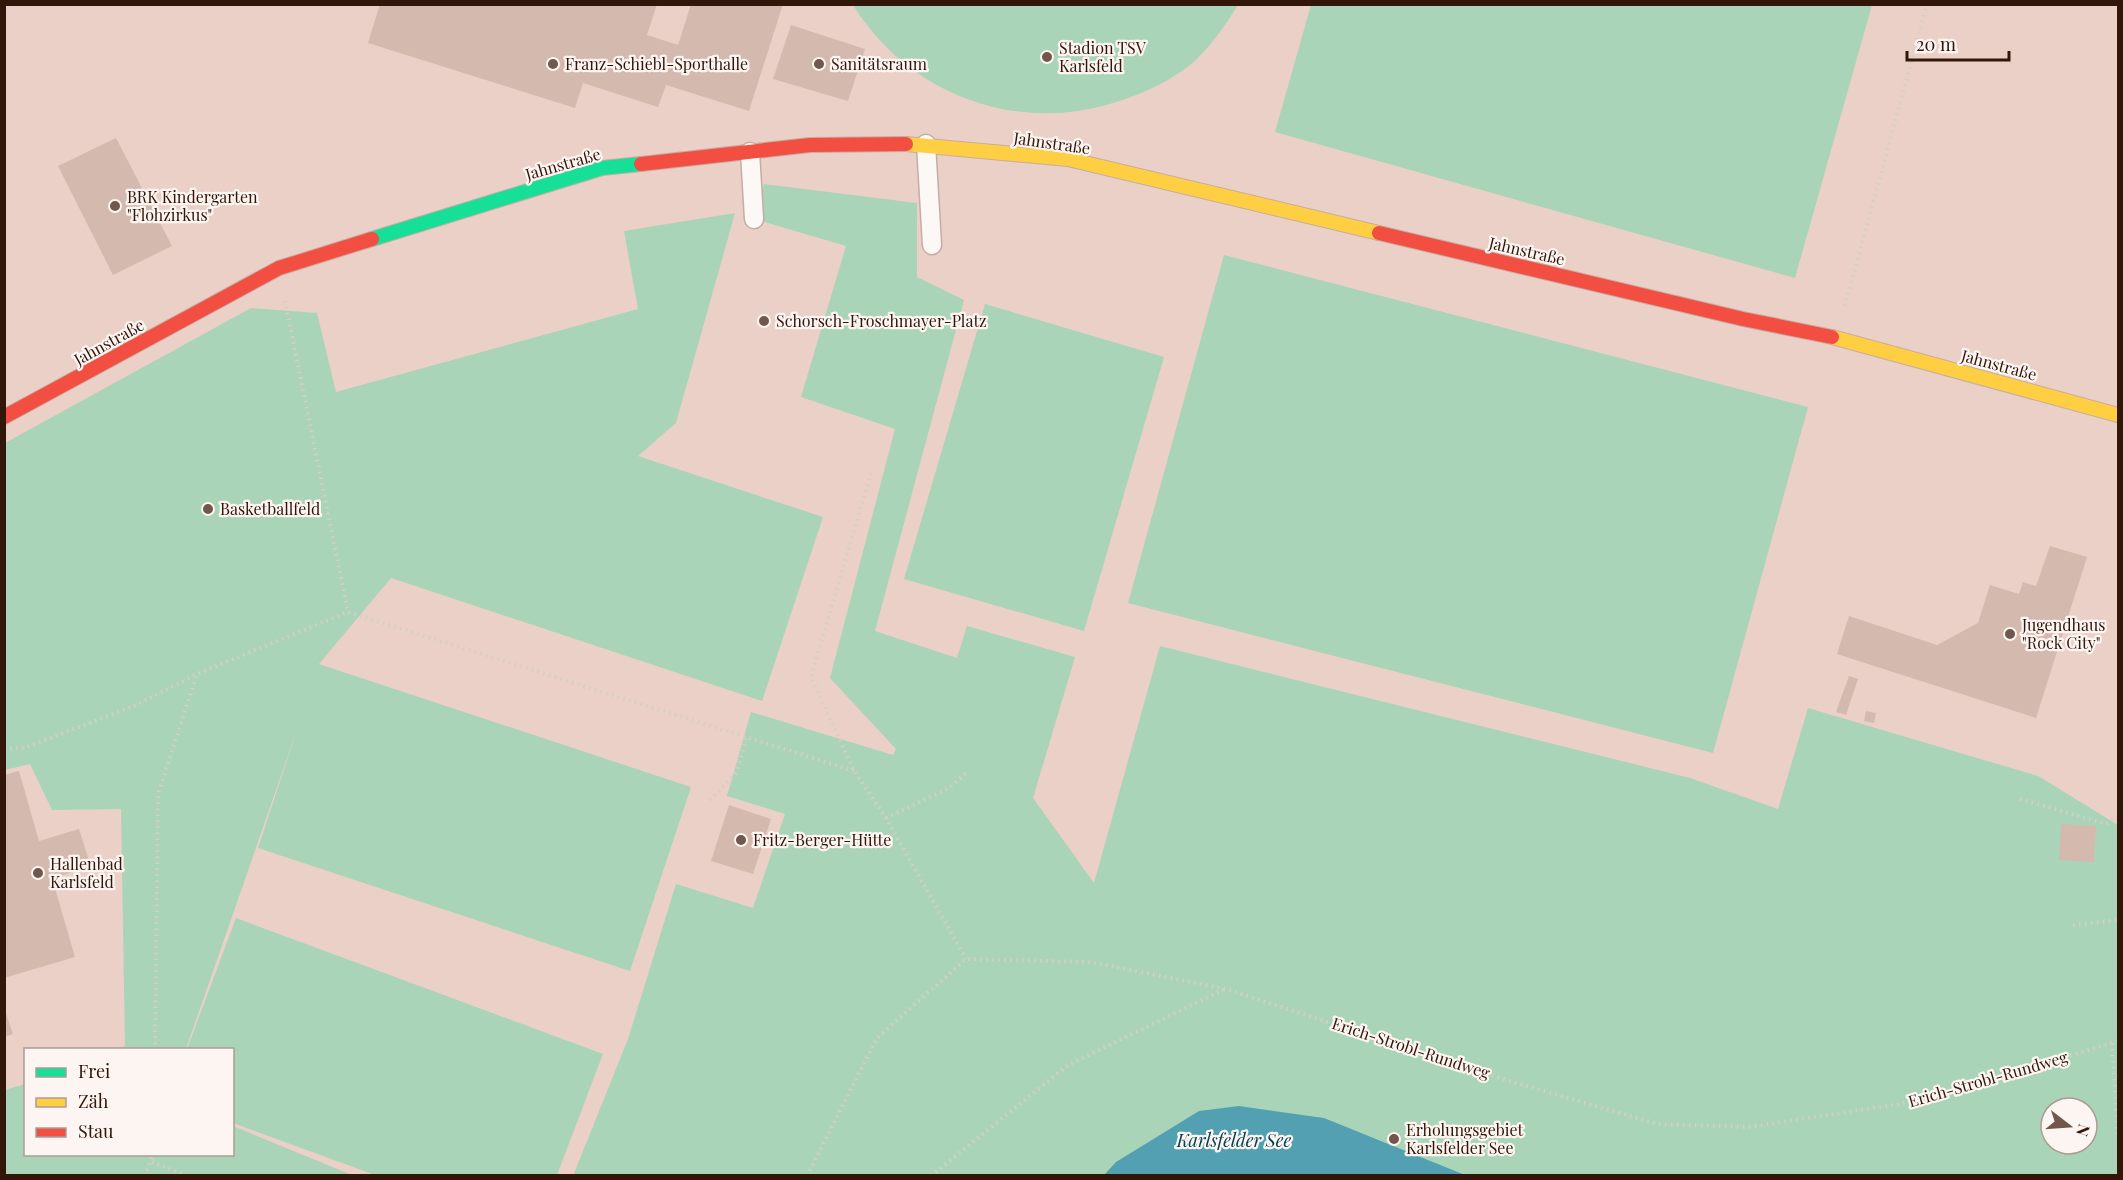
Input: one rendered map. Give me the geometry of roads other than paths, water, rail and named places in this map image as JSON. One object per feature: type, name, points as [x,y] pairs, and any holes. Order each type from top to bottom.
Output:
[{"type":"street","name":"Jahnstraße","points":[[4,417],[279,268],[602,168],[810,145],[926,144],[1068,159],[1731,316],[1836,338],[2118,415]]},
{"type":"lane","points":[[926,144],[932,245]]},
{"type":"lane","points":[[750,152],[754,219]]},
{"type":"water","name":"Karlsfelder See","points":[[1239,1106],[1324,1118],[1465,1175],[1104,1175],[1116,1162],[1199,1111]]},
{"type":"place","name":"Stadion TSV Karlsfeld","points":[[1047,57]]},
{"type":"place","name":"Franz-Schiebl-Sporthalle","points":[[553,64]]},
{"type":"place","name":"Sanitätsraum","points":[[819,64]]},
{"type":"place","name":"BRK Kindergarten \"Flohzirkus\"","points":[[115,206]]},
{"type":"place","name":"Schorsch-Froschmayer-Platz","points":[[764,321]]},
{"type":"place","name":"Basketballfeld","points":[[208,509]]},
{"type":"place","name":"Jugendhaus \"Rock City\"","points":[[2010,634]]},
{"type":"place","name":"Fritz-Berger-Hütte","points":[[741,840]]},
{"type":"place","name":"Hallenbad Karlsfeld","points":[[38,873]]},
{"type":"place","name":"Erholungsgebiet Karlsfelder See","points":[[1394,1139]]}]
